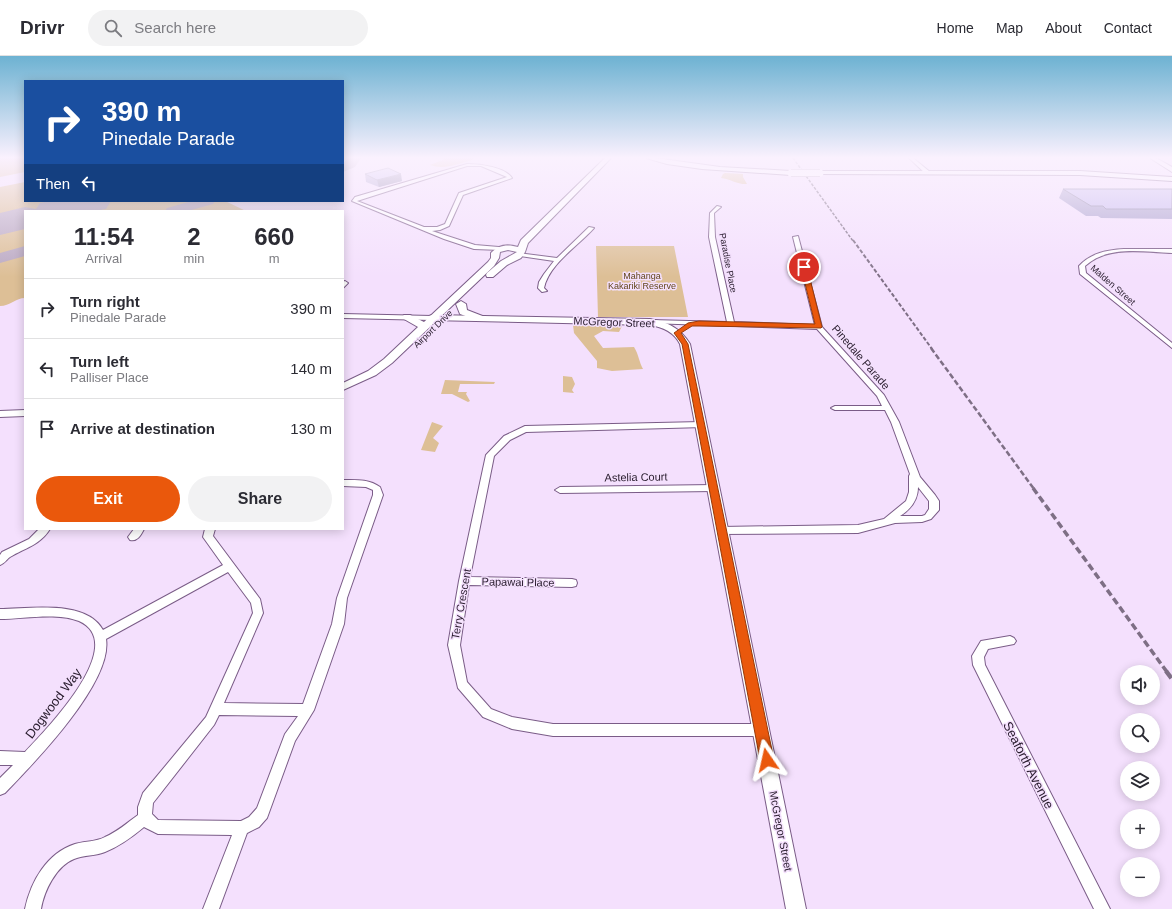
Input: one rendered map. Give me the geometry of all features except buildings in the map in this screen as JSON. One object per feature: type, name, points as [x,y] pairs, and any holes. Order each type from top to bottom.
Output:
[{"type":"main road","name":"Airport Drive","points":[[344,394],[366,385],[386,374],[491,264],[496,258],[498,251],[514,242],[560,198]]},
{"type":"main road","points":[[498,251],[502,258],[520,254],[524,242],[568,198]]},
{"type":"main road","name":"Airport Drive","points":[[344,387],[363,378],[381,367],[423,327],[461,304],[500,266],[520,254]]},
{"type":"main road","points":[[461,304],[463,312],[482,319]]},
{"type":"main road","points":[[407,317],[423,327]]},
{"type":"main road","points":[[0,408],[24,407]]},
{"type":"main road","points":[[0,414],[24,414]]},
{"type":"street","points":[[361,198],[354,200],[363,205],[458,242],[498,251]]},
{"type":"street","points":[[423,228],[440,228],[447,225],[459,198]]},
{"type":"street","name":"Paradise Place","points":[[719,207],[712,213],[712,237],[731,324]]},
{"type":"street","points":[[450,220],[452,236],[458,242]]},
{"type":"street","points":[[544,291],[541,288],[542,280],[559,260],[591,228]]},
{"type":"street","points":[[796,237],[819,327]]},
{"type":"street","name":"Malden Street","points":[[1172,251],[1130,250],[1098,254],[1087,259],[1082,266],[1083,274],[1172,346]]},
{"type":"street","points":[[520,254],[559,260]]},
{"type":"street","name":"McGregor Street","points":[[344,316],[650,322],[668,326],[678,333],[685,344],[796,909]]},
{"type":"street","name":"Pinedale Parade","points":[[650,322],[819,327],[880,396],[888,408],[895,422],[912,469],[920,483],[934,501],[934,510],[928,517],[922,519],[895,520],[858,530],[721,531]]},
{"type":"street","name":"Pinedale Parade","points":[[678,333],[690,325],[699,324]]},
{"type":"street","points":[[834,408],[888,408]]},
{"type":"street","name":"Terry Crescent","points":[[701,425],[525,429],[507,438],[490,455],[464,581],[454,645],[462,684],[486,713],[512,723],[553,730],[761,730]]},
{"type":"street","name":"Pinedale Parade","points":[[882,523],[903,511],[914,496],[915,490],[912,469]]},
{"type":"street","points":[[210,530],[208,537],[256,602],[259,609],[257,617],[216,709],[205,728],[148,798],[143,809],[145,818],[152,825],[166,828],[242,828],[254,822],[262,813],[290,738],[308,710],[338,624],[342,598],[378,495],[377,489],[373,485],[344,483]]},
{"type":"street","name":"Astelia Court","points":[[560,490],[714,488]]},
{"type":"street","points":[[0,561],[6,555],[32,542],[44,530]]},
{"type":"street","points":[[0,614],[60,613],[76,615],[90,622],[95,627],[100,637],[229,566]]},
{"type":"street","name":"Papawai Place","points":[[464,581],[572,583]]},
{"type":"street","name":"Dogwood Way","points":[[0,788],[28,759],[87,685],[102,651],[100,637]]},
{"type":"street","name":"Seaforth Avenue","points":[[1010,641],[984,645],[978,656],[979,665],[1102,909]]},
{"type":"street","points":[[216,709],[308,710]]},
{"type":"street","points":[[0,758],[28,759]]},
{"type":"street","points":[[33,909],[35,899],[42,884],[60,860],[73,852],[108,844],[145,818]]},
{"type":"street","points":[[211,909],[242,828]]},
{"type":"green space","points":[[0,198],[24,198],[24,202],[199,202],[170,210],[24,210],[24,249],[0,256]]},
{"type":"green space","points":[[213,202],[227,202],[244,210],[182,210]]},
{"type":"green space","name":"Mahanga Kakariki Reserve","points":[[596,246],[674,246],[688,317],[598,317]]},
{"type":"green space","points":[[24,253],[24,298],[4,306],[0,306],[0,260]]},
{"type":"green space","points":[[573,325],[622,326],[619,332],[603,331],[594,336],[603,348],[634,347],[643,369],[612,371],[597,368],[597,361],[574,333]]},
{"type":"green space","points":[[563,376],[572,377],[575,384],[572,390],[574,393],[563,392]]},
{"type":"green space","points":[[445,380],[495,382],[494,384],[460,384],[458,392],[467,392],[466,394],[470,401],[468,402],[452,394],[441,394]]},
{"type":"green space","points":[[432,422],[443,426],[433,438],[439,443],[435,452],[421,450]]},
{"type":"taxiway","points":[[176,210],[204,202]]},
{"type":"taxiway","points":[[0,258],[24,251]]},
{"type":"runway","points":[[57,210],[89,202]]},
{"type":"runway","points":[[0,224],[24,218]]},
{"type":"railway","points":[[822,198],[853,241]]},
{"type":"railway","points":[[853,240],[932,349]]},
{"type":"railway","points":[[931,348],[1034,489]]},
{"type":"railway","points":[[1033,488],[1167,672]]},
{"type":"railway","points":[[1166,671],[1172,679]]},
{"type":"route","points":[[767,760],[685,344],[678,333],[690,325],[699,324],[819,327],[804,267]]}]
